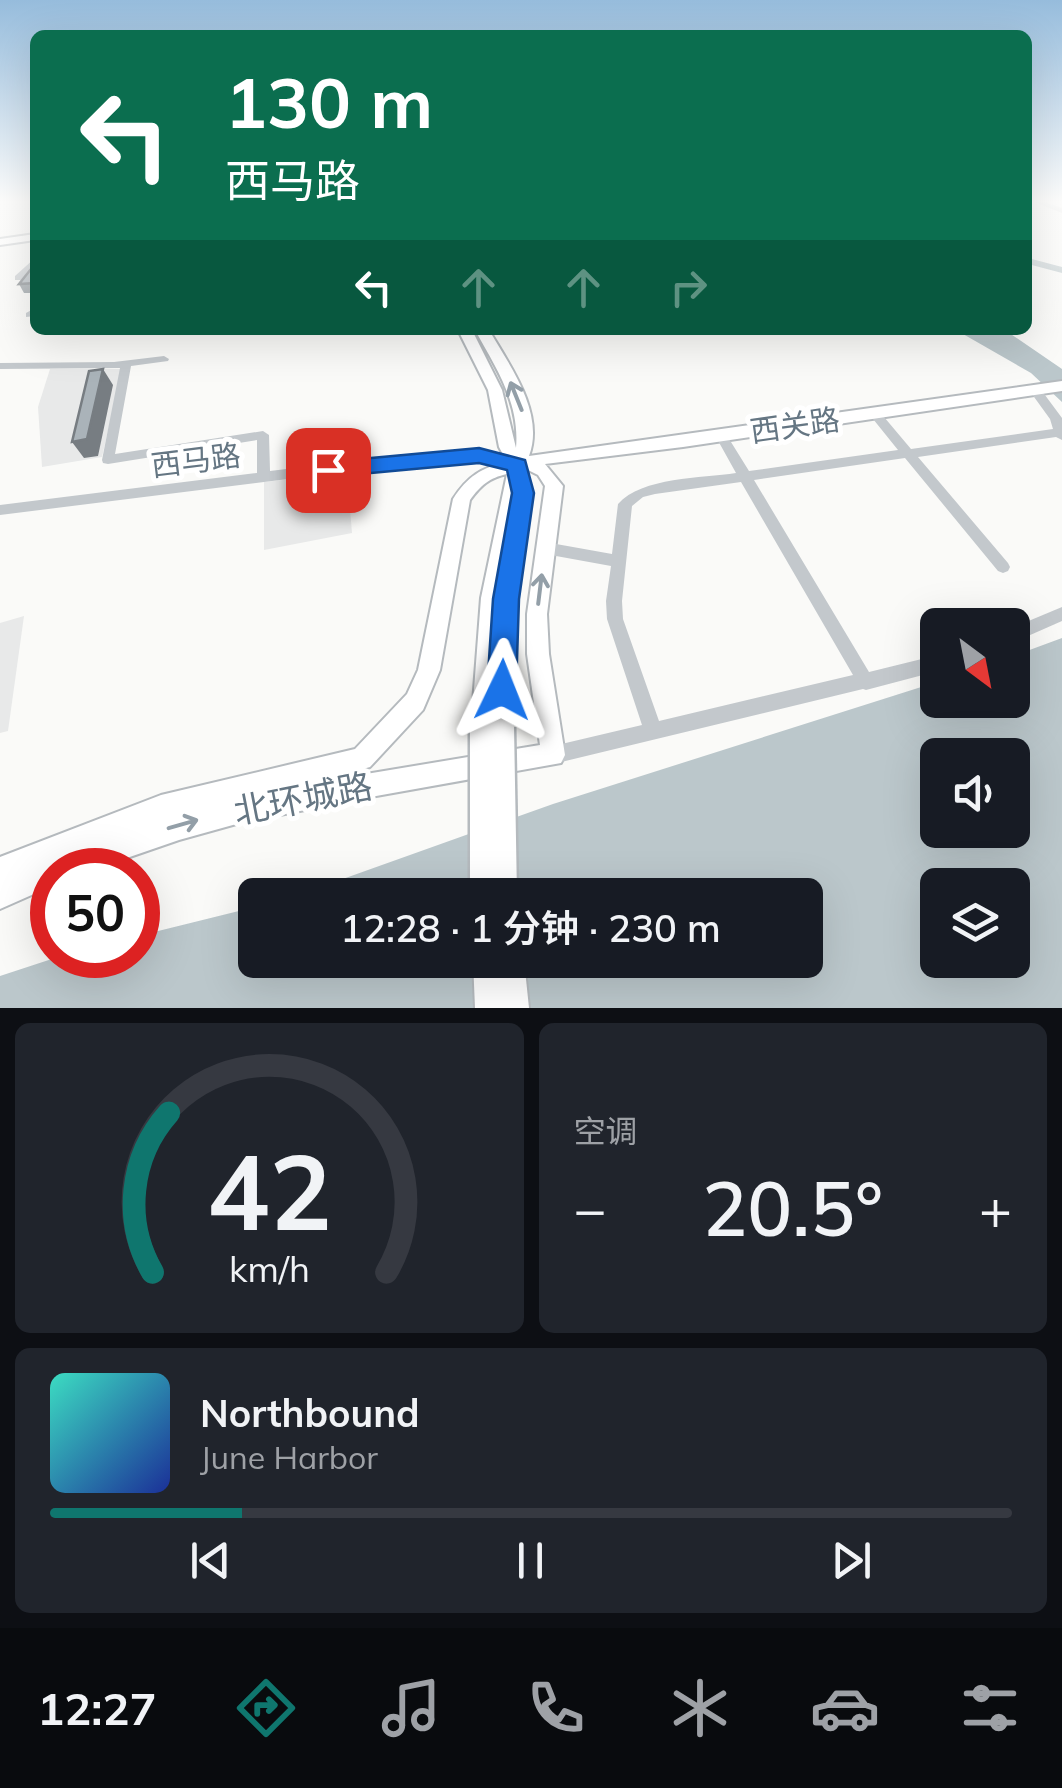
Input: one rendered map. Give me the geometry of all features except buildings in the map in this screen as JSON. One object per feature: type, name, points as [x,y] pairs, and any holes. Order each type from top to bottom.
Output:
[{"type":"main road","points":[[467,335],[495,390],[508,448],[523,464],[544,471],[554,486],[537,634],[553,755]]},
{"type":"main road","points":[[485,335],[513,386],[528,446],[490,598],[492,728],[503,878]]},
{"type":"main road","name":"西关路","points":[[362,759],[415,702],[430,670],[462,499],[475,481],[489,472],[1062,386]]},
{"type":"main road","points":[[484,878],[492,728]]},
{"type":"main road","name":"北环城路","points":[[117,848],[160,831],[257,805],[553,755]]},
{"type":"main road","name":"北环城路","points":[[0,870],[161,807],[362,759]]},
{"type":"main road","name":"北环城路","points":[[0,896],[30,883]]},
{"type":"main road","points":[[488,978],[490,1008]]},
{"type":"main road","points":[[512,978],[514,1008]]},
{"type":"street","points":[[18,278],[30,266]]},
{"type":"street","points":[[0,366],[126,364],[164,359]]},
{"type":"street","points":[[653,731],[615,620],[616,561],[625,504],[633,496],[655,488],[1062,434],[1039,390]]},
{"type":"street","points":[[876,414],[1003,567]]},
{"type":"street","points":[[722,436],[866,682]]},
{"type":"street","name":"西马路","points":[[0,510],[479,456],[523,464]]},
{"type":"street","points":[[545,548],[616,561]]},
{"type":"street","points":[[1030,628],[1062,614]]},
{"type":"street","points":[[553,755],[920,668]]},
{"type":"lane","points":[[126,364],[108,460],[262,435],[264,478]]},
{"type":"shaded area","points":[[965,335],[1012,335],[1062,369],[1062,402],[1031,373]]},
{"type":"shaded area","points":[[50,369],[122,369],[102,457],[42,467],[38,407]]},
{"type":"shaded area","points":[[347,473],[352,533],[264,550],[264,482]]},
{"type":"shaded area","points":[[24,616],[8,731],[0,733],[0,623]]},
{"type":"shaded area","points":[[1062,638],[1062,1008],[0,1008],[0,976],[30,966],[30,978],[160,978],[160,931],[238,911],[238,978],[823,978],[823,878],[346,878],[553,804],[920,687],[920,718],[1030,718],[1030,650]]},
{"type":"waterway","points":[[1032,262],[1062,270]]},
{"type":"route","points":[[328,470],[479,456],[517,465],[523,493],[506,599],[502,690]]}]
